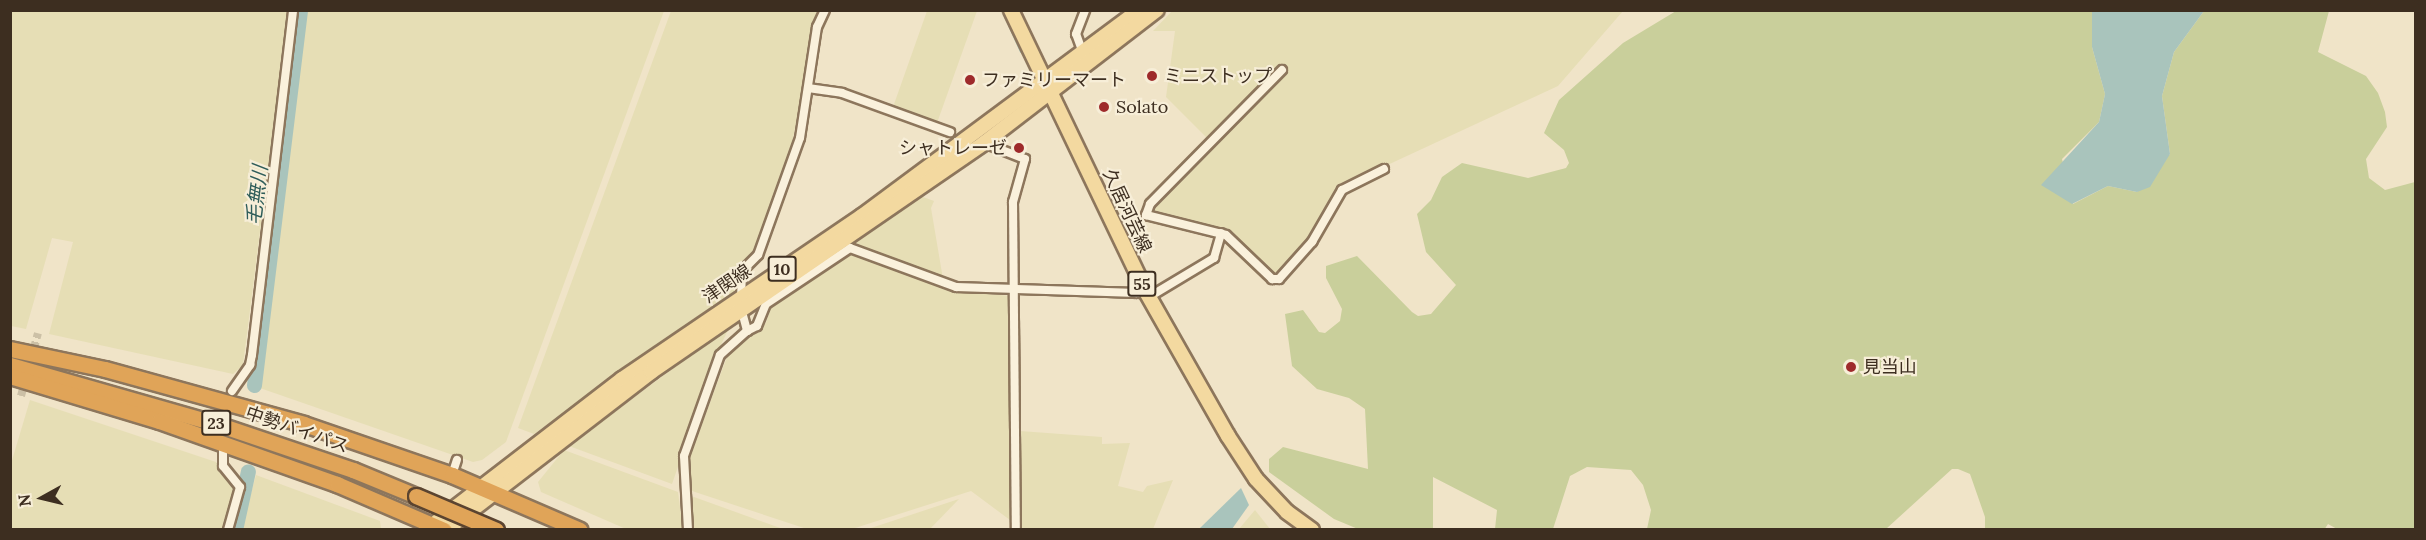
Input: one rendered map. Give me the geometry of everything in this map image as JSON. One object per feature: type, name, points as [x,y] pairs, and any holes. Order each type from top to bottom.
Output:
[{"type":"highway","points":[[10,349],[105,369],[235,404],[387,450],[580,530]]},
{"type":"highway","name":"中勢バイパス","points":[[10,364],[217,423],[353,470],[496,530]]},
{"type":"highway","points":[[10,376],[159,421],[337,484],[437,528]]},
{"type":"main road","name":"久居河芸線","points":[[1011,10],[1147,294],[1256,479],[1287,512],[1312,530]]},
{"type":"main road","name":"津関線","points":[[437,528],[741,308],[871,224],[984,143],[1083,53],[1139,10]]},
{"type":"main road","name":"津関線","points":[[487,490],[622,379],[745,293],[862,216],[1157,10]]},
{"type":"street","points":[[232,391],[250,365],[252,355],[293,10]]},
{"type":"street","points":[[747,331],[741,308],[745,293],[742,271],[758,255],[790,170],[800,138],[817,27],[825,10]]},
{"type":"street","points":[[1083,53],[1076,34],[1085,10]]},
{"type":"street","points":[[1281,70],[1150,204],[1144,214],[1221,233],[1272,279],[1279,279],[1308,247],[1342,190],[1384,169]]},
{"type":"street","points":[[808,87],[842,93],[950,132]]},
{"type":"street","points":[[984,143],[1025,159],[1014,192],[1016,530]]},
{"type":"street","points":[[688,530],[684,456],[720,356],[747,331],[757,326],[766,304],[850,248],[956,287],[1147,294],[1214,258],[1221,233]]},
{"type":"street","points":[[223,448],[223,466],[240,487],[228,530]]},
{"type":"street","points":[[452,475],[458,460]]},
{"type":"shaded area","points":[[11,10],[288,11],[243,365],[233,374],[49,334],[73,242],[52,238],[26,329],[11,326]]},
{"type":"shaded area","points":[[303,11],[664,11],[506,442],[482,460],[473,462],[257,387]]},
{"type":"shaded area","points":[[671,11],[819,11],[788,162],[756,248],[739,270],[738,289],[534,434],[518,428]]},
{"type":"shaded area","points":[[927,11],[977,11],[937,123],[893,107]]},
{"type":"shaded area","points":[[1172,11],[1623,11],[1558,86],[1340,187],[1299,253],[1273,276],[1228,232],[1151,213],[1214,145],[1166,97],[1175,31],[1153,31]]},
{"type":"shaded area","points":[[920,196],[934,201],[931,208],[943,279],[850,245]]},
{"type":"shaded area","points":[[849,254],[954,291],[1011,296],[1014,517],[1010,520],[971,491],[852,529],[807,529],[689,490],[690,456],[727,357],[735,345],[766,323],[772,304]]},
{"type":"shaded area","points":[[730,326],[718,351],[672,484],[569,446]]},
{"type":"shaded area","points":[[30,400],[216,462],[236,486],[222,529],[11,529],[10,467]]},
{"type":"shaded area","points":[[1020,431],[1102,437],[1102,444],[1130,443],[1118,486],[1143,492],[1147,486],[1173,480],[1153,529],[1022,529]]},
{"type":"shaded area","points":[[564,450],[678,492],[683,529],[626,529],[541,492],[538,482]]},
{"type":"shaded area","points":[[256,475],[380,521],[381,529],[241,529]]},
{"type":"shaded area","points":[[694,497],[783,529],[692,529],[690,499]]},
{"type":"shaded area","points":[[959,499],[930,529],[868,529]]},
{"type":"shaded area","points":[[1255,510],[1270,529],[1239,529]]},
{"type":"green space","points":[[1676,11],[2092,11],[2092,47],[2105,94],[2099,122],[2062,159],[2073,204],[2108,186],[2137,192],[2170,154],[2162,96],[2174,52],[2204,11],[2329,11],[2318,52],[2366,76],[2378,93],[2385,112],[2387,127],[2366,159],[2369,178],[2385,190],[2415,182],[2415,529],[2337,529],[2328,524],[2324,530],[1985,529],[1985,517],[1970,474],[1952,469],[1886,529],[1647,529],[1651,510],[1643,485],[1631,470],[1587,467],[1570,476],[1553,529],[1495,529],[1497,510],[1433,477],[1433,529],[1358,529],[1334,519],[1269,472],[1269,459],[1283,447],[1368,469],[1365,409],[1349,398],[1317,389],[1292,366],[1285,314],[1303,310],[1319,332],[1325,333],[1340,321],[1342,309],[1326,278],[1326,266],[1357,256],[1412,312],[1418,316],[1431,314],[1456,285],[1426,252],[1417,214],[1431,200],[1442,177],[1462,163],[1528,178],[1566,168],[1569,163],[1564,150],[1544,133],[1559,100],[1623,43]]},
{"type":"water","points":[[2092,11],[2204,11],[2174,52],[2162,96],[2170,154],[2150,187],[2137,192],[2108,186],[2072,204],[2041,185],[2099,122],[2105,94],[2092,47]]},
{"type":"water","points":[[1241,488],[1249,505],[1232,529],[1199,529]]},
{"type":"waterway","name":"毛無川","points":[[254,385],[300,10]]},
{"type":"waterway","points":[[1002,10],[1021,52]]},
{"type":"waterway","name":"毛無川","points":[[235,530],[248,471]]},
{"type":"tunnel","points":[[21,396],[38,333]]},
{"type":"tunnel","points":[[226,430],[230,401]]},
{"type":"place","name":"ミニストップ","points":[[1152,76]]},
{"type":"place","name":"ファミリーマート","points":[[970,80]]},
{"type":"place","name":"Solato","points":[[1104,107]]},
{"type":"place","name":"シャトレーゼ","points":[[1019,148]]},
{"type":"place","name":"見当山","points":[[1851,367]]}]
